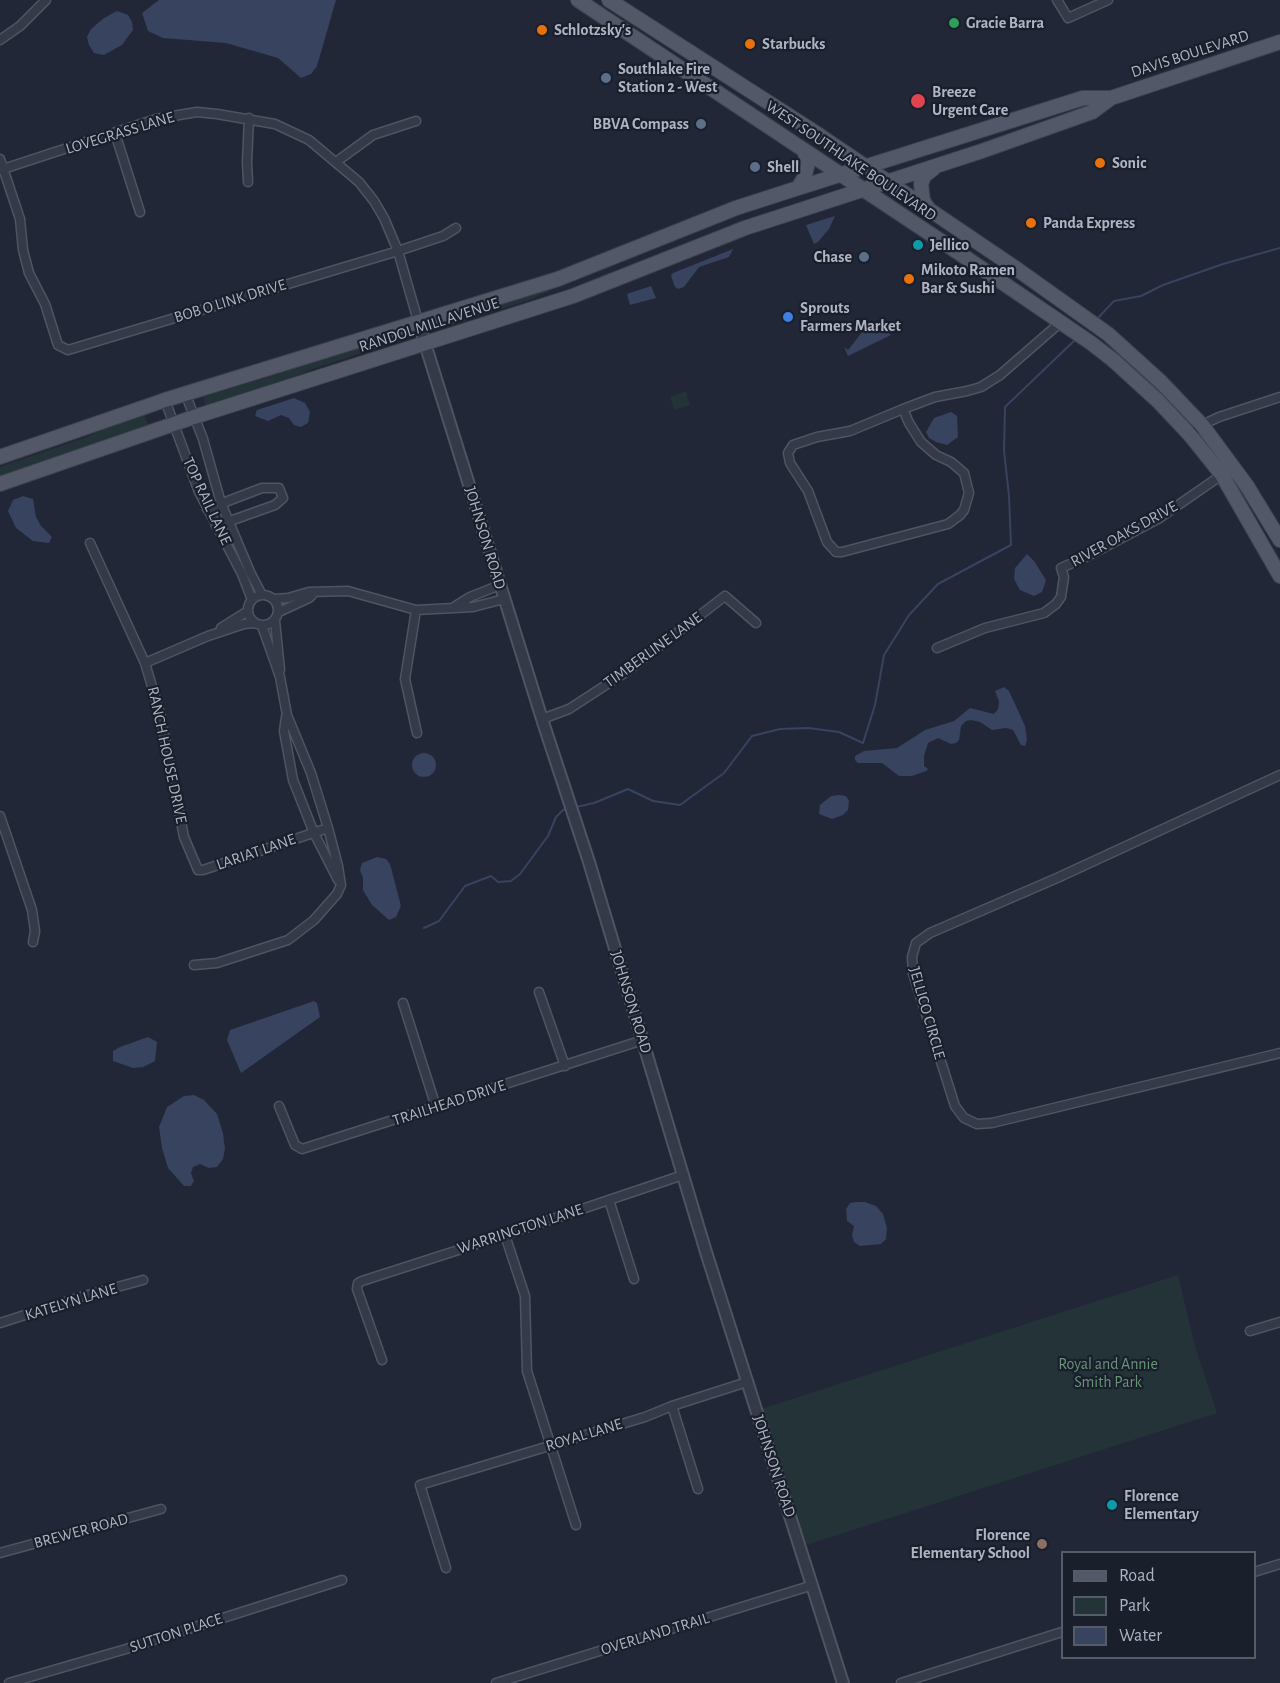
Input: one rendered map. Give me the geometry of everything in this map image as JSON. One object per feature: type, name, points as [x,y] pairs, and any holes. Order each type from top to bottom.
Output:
[{"type":"main road","name":"WEST SOUTHLAKE BOULEVARD","points":[[578,0],[1091,343],[1136,380],[1190,435],[1222,475],[1280,576]]},
{"type":"main road","name":"WEST SOUTHLAKE BOULEVARD","points":[[614,4],[743,84],[866,166],[1108,334],[1172,392],[1202,425],[1234,466],[1280,540]]},
{"type":"main road","points":[[613,24],[614,4]]},
{"type":"main road","name":"DAVIS BOULEVARD","points":[[865,190],[1092,112],[1111,98],[1280,42]]},
{"type":"main road","name":"DAVIS BOULEVARD","points":[[840,174],[1083,98],[1111,98]]},
{"type":"main road","points":[[798,188],[804,178],[808,163],[804,150]]},
{"type":"main road","points":[[928,208],[923,201],[921,184],[924,176],[936,166]]},
{"type":"main road","name":"RANDOL MILL AVENUE","points":[[0,457],[185,393],[558,279],[736,208],[840,174]]},
{"type":"main road","name":"RANDOL MILL AVENUE","points":[[0,484],[174,423],[573,296],[746,228],[865,190]]},
{"type":"street","points":[[0,40],[20,26],[46,0]]},
{"type":"street","points":[[1057,0],[1068,18],[1108,0]]},
{"type":"street","name":"LOVEGRASS LANE","points":[[2,169],[156,119],[197,112],[249,118],[275,124],[309,140],[359,182],[374,201],[398,251],[418,321]]},
{"type":"street","points":[[248,182],[249,118]]},
{"type":"street","points":[[336,162],[373,135],[416,121]]},
{"type":"street","points":[[115,133],[140,212]]},
{"type":"street","points":[[0,159],[2,169]]},
{"type":"street","name":"BOB O LINK DRIVE","points":[[2,169],[20,219],[23,250],[29,273],[45,304],[58,345],[63,349],[79,347],[398,251],[443,237],[456,228]]},
{"type":"street","name":"JOHNSON ROAD","points":[[418,321],[504,599],[575,817],[747,1382],[843,1683]]},
{"type":"street","points":[[903,409],[911,428],[921,442],[964,473],[969,488],[966,504],[960,515],[948,524],[836,552],[829,546],[808,491],[790,464],[788,458],[792,445],[850,431],[903,409],[935,397],[973,390],[1007,369],[1064,325]]},
{"type":"street","name":"TOP RAIL LANE","points":[[185,393],[203,440],[221,504],[262,595]]},
{"type":"street","points":[[1190,435],[1202,425],[1219,417],[1280,397]]},
{"type":"street","name":"TOP RAIL LANE","points":[[165,400],[199,492],[242,574],[252,600]]},
{"type":"street","name":"RIVER OAKS DRIVE","points":[[938,648],[974,632],[1036,615],[1051,608],[1060,597],[1063,588],[1064,577],[1061,568],[1158,519],[1234,466]]},
{"type":"street","points":[[207,509],[262,488],[279,488],[283,498],[275,505],[216,526]]},
{"type":"street","name":"RANCH HOUSE DRIVE","points":[[90,543],[145,663],[160,713],[184,837],[198,870]]},
{"type":"street","points":[[454,607],[470,597],[500,585]]},
{"type":"street","points":[[280,677],[259,624],[249,617],[248,611],[252,600],[262,595],[274,599],[316,592],[348,591],[416,610],[473,608],[504,599]]},
{"type":"street","points":[[145,663],[208,636],[244,624],[270,624],[277,616],[316,592]]},
{"type":"street","name":"TIMBERLINE LANE","points":[[542,719],[569,709],[626,672],[725,596],[756,623]]},
{"type":"street","points":[[194,965],[216,963],[288,940],[314,920],[336,894],[340,885],[338,866],[311,773],[287,715],[280,677],[277,603],[274,599]]},
{"type":"street","points":[[416,610],[405,679],[417,733]]},
{"type":"street","points":[[208,636],[248,611]]},
{"type":"street","points":[[287,715],[284,731],[293,780],[314,833],[340,885]]},
{"type":"street","name":"JELLICO CIRCLE","points":[[1280,775],[1057,878],[930,933],[916,943],[912,957],[913,973],[955,1106],[964,1118],[977,1124],[992,1123],[1280,1053]]},
{"type":"street","points":[[0,816],[32,910],[35,931],[33,942]]},
{"type":"street","points":[[314,833],[328,828]]},
{"type":"street","name":"LARIAT LANE","points":[[198,870],[314,833]]},
{"type":"street","points":[[538,992],[565,1066]]},
{"type":"street","points":[[403,1003],[436,1107]]},
{"type":"street","name":"TRAILHEAD DRIVE","points":[[279,1106],[295,1145],[302,1149],[643,1040]]},
{"type":"street","name":"WARRINGTON LANE","points":[[382,1360],[357,1288],[358,1283],[683,1175]]},
{"type":"street","points":[[609,1200],[634,1279]]},
{"type":"street","points":[[505,1235],[525,1296],[526,1371],[576,1525]]},
{"type":"street","name":"KATELYN LANE","points":[[0,1323],[143,1280]]},
{"type":"street","points":[[1250,1331],[1280,1322]]},
{"type":"street","name":"ROYAL LANE","points":[[446,1568],[420,1485],[645,1417],[747,1382]]},
{"type":"street","points":[[672,1406],[698,1489]]},
{"type":"street","name":"BREWER ROAD","points":[[0,1554],[161,1509]]},
{"type":"street","points":[[1256,1571],[1280,1564]]},
{"type":"street","name":"SUTTON PLACE","points":[[9,1683],[126,1649],[342,1580]]},
{"type":"street","name":"OVERLAND TRAIL","points":[[496,1683],[813,1585]]},
{"type":"street","points":[[901,1683],[1061,1632]]},
{"type":"green space","points":[[553,288],[529,300],[448,326],[446,321]]},
{"type":"green space","points":[[391,334],[393,343],[206,406],[203,397],[275,375],[302,363]]},
{"type":"green space","points":[[686,391],[690,405],[674,410],[670,397]]},
{"type":"green space","points":[[144,413],[148,425],[0,477],[0,467],[87,437],[119,421]]},
{"type":"green space","name":"Royal and Annie Smith Park","points":[[1178,1275],[1195,1346],[1217,1413],[806,1545],[761,1409]]},
{"type":"water","points":[[159,0],[336,0],[317,66],[311,74],[301,78],[278,58],[226,43],[163,38],[148,31],[142,13]]},
{"type":"water","points":[[117,11],[128,15],[133,30],[122,45],[104,55],[94,53],[87,37],[91,29]]},
{"type":"water","points":[[835,216],[829,229],[814,244],[806,225]]},
{"type":"water","points":[[733,249],[729,257],[699,267],[684,287],[678,289],[675,287],[671,276],[673,273]]},
{"type":"water","points":[[651,286],[656,298],[630,305],[627,294]]},
{"type":"water","points":[[871,321],[891,335],[848,356],[844,347],[848,350]]},
{"type":"water","points":[[294,398],[305,403],[310,412],[308,423],[301,427],[294,425],[289,418],[281,415],[268,421],[255,416],[257,410]]},
{"type":"water","points":[[951,412],[957,416],[958,437],[947,445],[929,438],[926,432],[934,418]]},
{"type":"water","points":[[23,496],[33,499],[36,517],[52,537],[49,543],[33,541],[16,528],[8,511],[13,500]]},
{"type":"water","points":[[1027,554],[1046,580],[1042,592],[1034,596],[1020,590],[1014,579],[1015,568]]},
{"type":"water","points":[[1004,687],[1009,691],[1025,726],[1027,740],[1025,746],[1021,745],[1013,730],[1006,728],[992,730],[980,722],[971,720],[961,726],[959,740],[956,743],[951,744],[938,738],[928,743],[924,766],[928,769],[912,776],[899,776],[882,763],[858,763],[855,760],[855,756],[864,751],[897,748],[925,730],[954,721],[970,708],[994,714],[998,709],[999,701],[995,691]]},
{"type":"water","points":[[424,753],[429,754],[435,760],[435,770],[429,776],[424,777],[419,776],[413,770],[412,765],[413,760],[419,754]]},
{"type":"water","points":[[831,796],[846,796],[849,801],[848,810],[843,815],[832,819],[819,814],[820,805]]},
{"type":"water","points":[[377,857],[386,859],[390,864],[401,906],[396,917],[389,920],[372,905],[363,890],[360,870],[362,863]]},
{"type":"water","points":[[314,1001],[317,1003],[320,1017],[241,1073],[227,1040],[230,1030]]},
{"type":"water","points":[[148,1037],[157,1042],[155,1061],[143,1067],[133,1068],[113,1061],[113,1051]]},
{"type":"water","points":[[194,1095],[204,1100],[217,1114],[225,1149],[223,1159],[217,1167],[209,1168],[200,1164],[193,1167],[191,1173],[194,1181],[191,1186],[184,1186],[168,1168],[159,1127],[167,1107],[184,1096]]},
{"type":"water","points":[[850,1203],[876,1206],[883,1214],[887,1228],[886,1239],[881,1244],[860,1246],[854,1242],[852,1235],[854,1226],[847,1221],[846,1209]]},
{"type":"waterway","points":[[1097,319],[1114,301],[1141,296],[1163,285],[1223,264],[1280,248]]},
{"type":"waterway","points":[[576,807],[594,803],[628,789],[653,801],[680,805],[724,773],[752,736],[780,729],[808,728],[839,732],[863,743],[875,705],[884,655],[909,615],[938,584],[1011,545],[1004,451],[1005,407],[1076,339]]},
{"type":"waterway","points":[[424,928],[439,921],[465,886],[491,876],[498,882],[511,881],[520,874],[548,836],[556,817],[567,809]]},
{"type":"place","name":"Gracie Barra","points":[[954,23]]},
{"type":"place","name":"Schlotzsky's","points":[[542,30]]},
{"type":"place","name":"Starbucks","points":[[750,44]]},
{"type":"place","name":"Southlake Fire Station 2 - West","points":[[606,78]]},
{"type":"place","name":"Breeze Urgent Care","points":[[918,101]]},
{"type":"place","name":"BBVA Compass","points":[[701,124]]},
{"type":"place","name":"Sonic","points":[[1100,163]]},
{"type":"place","name":"Shell","points":[[755,167]]},
{"type":"place","name":"Panda Express","points":[[1031,223]]},
{"type":"place","name":"Jellico","points":[[918,245]]},
{"type":"place","name":"Chase","points":[[864,257]]},
{"type":"place","name":"Mikoto Ramen Bar & Sushi","points":[[909,279]]},
{"type":"place","name":"Sprouts Farmers Market","points":[[788,317]]},
{"type":"place","name":"Florence Elementary","points":[[1112,1505]]},
{"type":"place","name":"Florence Elementary School","points":[[1042,1544]]}]
